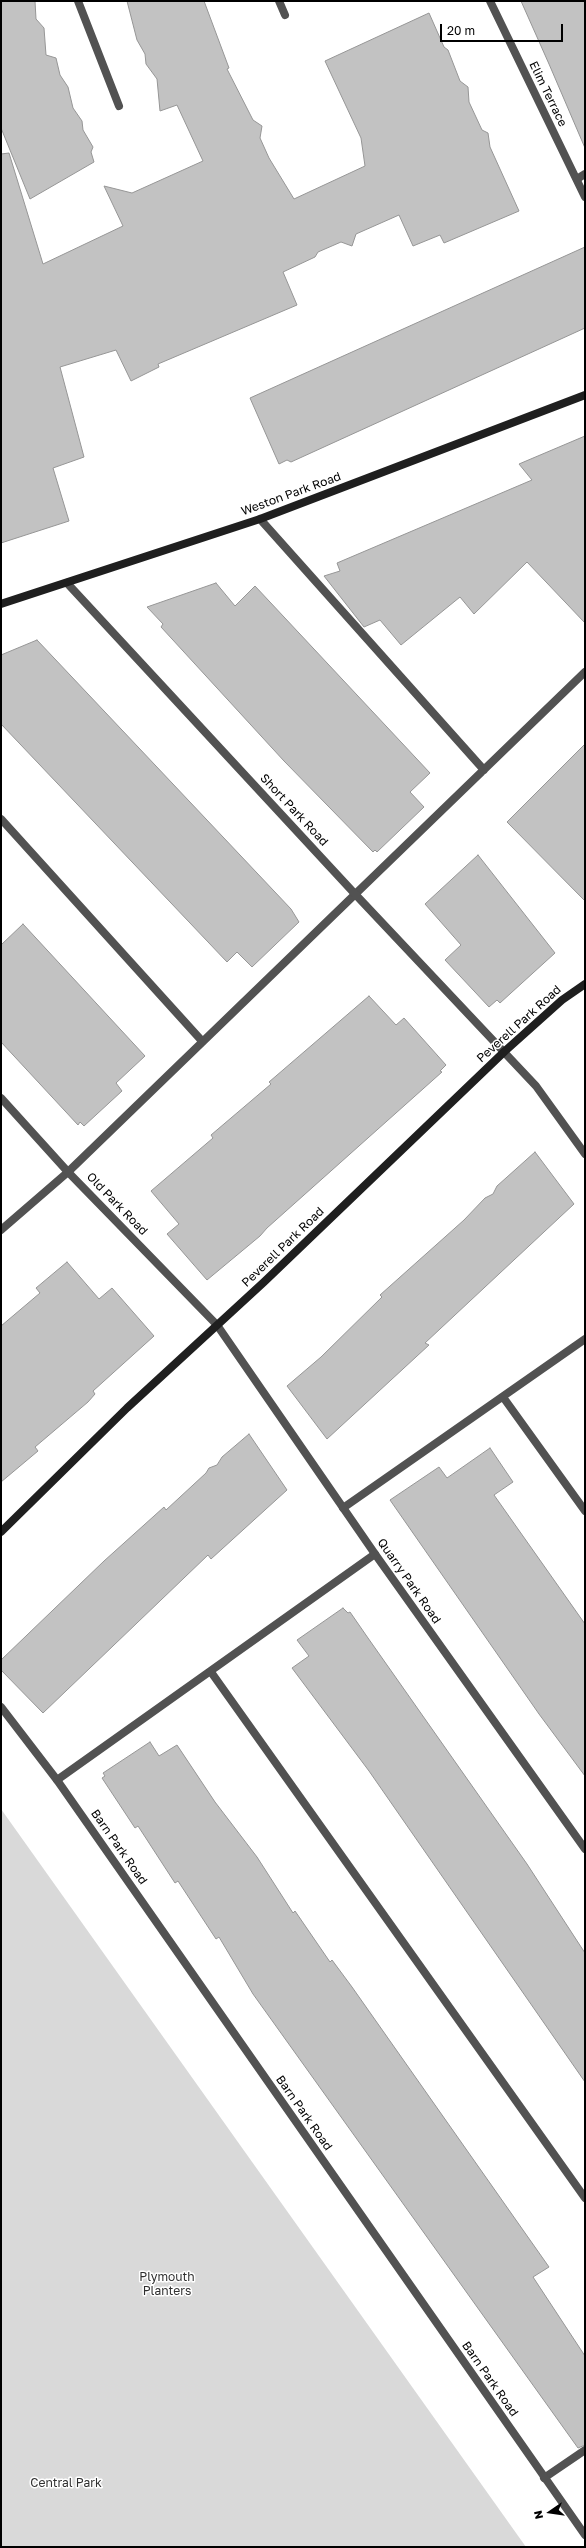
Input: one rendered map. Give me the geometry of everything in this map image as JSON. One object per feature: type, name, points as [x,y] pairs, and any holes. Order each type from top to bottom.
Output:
[{"type":"street","points":[[78,1],[119,106]]},
{"type":"street","points":[[279,1],[285,15]]},
{"type":"street","name":"Elim Terrace","points":[[490,1],[585,197]]},
{"type":"street","points":[[577,179],[585,174]]},
{"type":"street","name":"Weston Park Road","points":[[1,604],[260,519],[585,395]]},
{"type":"street","points":[[260,519],[484,770]]},
{"type":"street","name":"Short Park Road","points":[[67,583],[355,894],[505,1051],[536,1086],[585,1154]]},
{"type":"street","points":[[1,1230],[68,1172],[585,672]]},
{"type":"street","points":[[1,819],[202,1041]]},
{"type":"street","name":"Peverell Park Road","points":[[1,1532],[127,1408],[217,1325],[505,1051],[562,1000],[585,984]]},
{"type":"street","name":"Old Park Road","points":[[1,1098],[68,1172],[217,1325]]},
{"type":"street","name":"Quarry Park Road","points":[[217,1325],[375,1554],[585,1849]]},
{"type":"street","points":[[343,1508],[585,1339]]},
{"type":"street","points":[[503,1397],[585,1510]]},
{"type":"street","points":[[57,1780],[375,1554]]},
{"type":"street","points":[[211,1672],[585,2198]]},
{"type":"street","name":"Barn Park Road","points":[[1,1707],[57,1780],[585,2535]]},
{"type":"street","points":[[544,2478],[585,2450]]},
{"type":"green space","name":"Plymouth Planters","points":[[1,1809],[526,2547],[1,2547]]},
{"type":"building","points":[[1,1],[35,1],[36,19],[44,28],[46,55],[56,58],[60,75],[68,87],[73,108],[82,121],[83,130],[93,147],[91,152],[94,162],[30,199],[1,128]]},
{"type":"building","points":[[127,1],[204,1],[229,68],[227,69],[253,120],[262,126],[260,138],[269,158],[294,199],[365,166],[361,138],[325,61],[429,13],[444,47],[448,50],[460,81],[468,87],[469,102],[482,130],[488,133],[490,147],[519,211],[444,243],[440,235],[413,246],[399,215],[356,234],[352,246],[341,242],[318,252],[315,257],[283,272],[297,305],[158,364],[159,367],[131,381],[116,350],[60,367],[84,457],[53,468],[69,521],[1,543],[1,154],[9,153],[43,264],[123,226],[104,186],[132,193],[203,161],[177,105],[160,111],[157,79],[146,64],[145,54],[137,40]]},
{"type":"building","points":[[521,1],[585,1],[585,148],[549,64]]},
{"type":"building","points":[[585,247],[585,328],[291,462],[287,460],[279,464],[250,398]]},
{"type":"building","points":[[585,436],[585,623],[527,562],[474,614],[460,597],[401,645],[380,620],[364,627],[324,576],[340,571],[337,563],[532,480],[519,464]]},
{"type":"building","points":[[216,583],[235,606],[255,586],[430,773],[410,792],[424,807],[377,852],[375,850],[373,852],[284,761],[161,627],[163,624],[147,607]]},
{"type":"building","points":[[37,640],[291,909],[299,922],[252,967],[237,952],[227,962],[1,724],[1,655]]},
{"type":"building","points":[[585,744],[585,901],[507,822]]},
{"type":"building","points":[[478,855],[555,953],[500,1003],[497,1000],[489,1007],[445,960],[461,945],[425,904]]},
{"type":"building","points":[[23,924],[145,1056],[116,1083],[122,1091],[84,1126],[80,1122],[78,1125],[1,1042],[1,945]]},
{"type":"building","points":[[369,996],[396,1025],[404,1018],[446,1065],[440,1071],[442,1072],[267,1228],[260,1236],[207,1280],[167,1234],[179,1224],[151,1191],[213,1138],[211,1135],[271,1084],[269,1082]]},
{"type":"building","points":[[535,1152],[574,1204],[425,1343],[429,1345],[327,1439],[287,1386],[321,1357],[382,1297],[380,1295],[464,1220],[485,1198],[493,1194],[497,1186]]},
{"type":"building","points":[[67,1262],[99,1299],[112,1288],[154,1336],[93,1391],[95,1394],[88,1402],[35,1447],[38,1451],[1,1482],[1,1326],[40,1293],[36,1288]]},
{"type":"building","points":[[249,1434],[287,1490],[211,1559],[208,1555],[43,1713],[1,1670],[1,1660],[104,1561],[164,1507],[166,1510],[206,1473],[209,1468],[217,1465],[222,1457]]},
{"type":"building","points":[[490,1448],[513,1482],[494,1495],[585,1624],[585,1776],[539,1714],[390,1500],[439,1467],[447,1478]]},
{"type":"building","points":[[343,1608],[348,1613],[350,1612],[527,1864],[585,1953],[585,2082],[369,1771],[292,1668],[309,1656],[297,1640]]},
{"type":"building","points":[[150,1742],[159,1756],[177,1745],[215,1802],[257,1857],[293,1913],[295,1911],[330,1962],[332,1960],[352,1987],[549,2267],[533,2277],[585,2356],[585,2445],[578,2448],[253,1994],[219,1937],[216,1939],[178,1881],[175,1883],[138,1826],[135,1828],[102,1778],[105,1776],[103,1773]]},
{"type":"park label","name":"Central Park","points":[[66,2483]]}]
